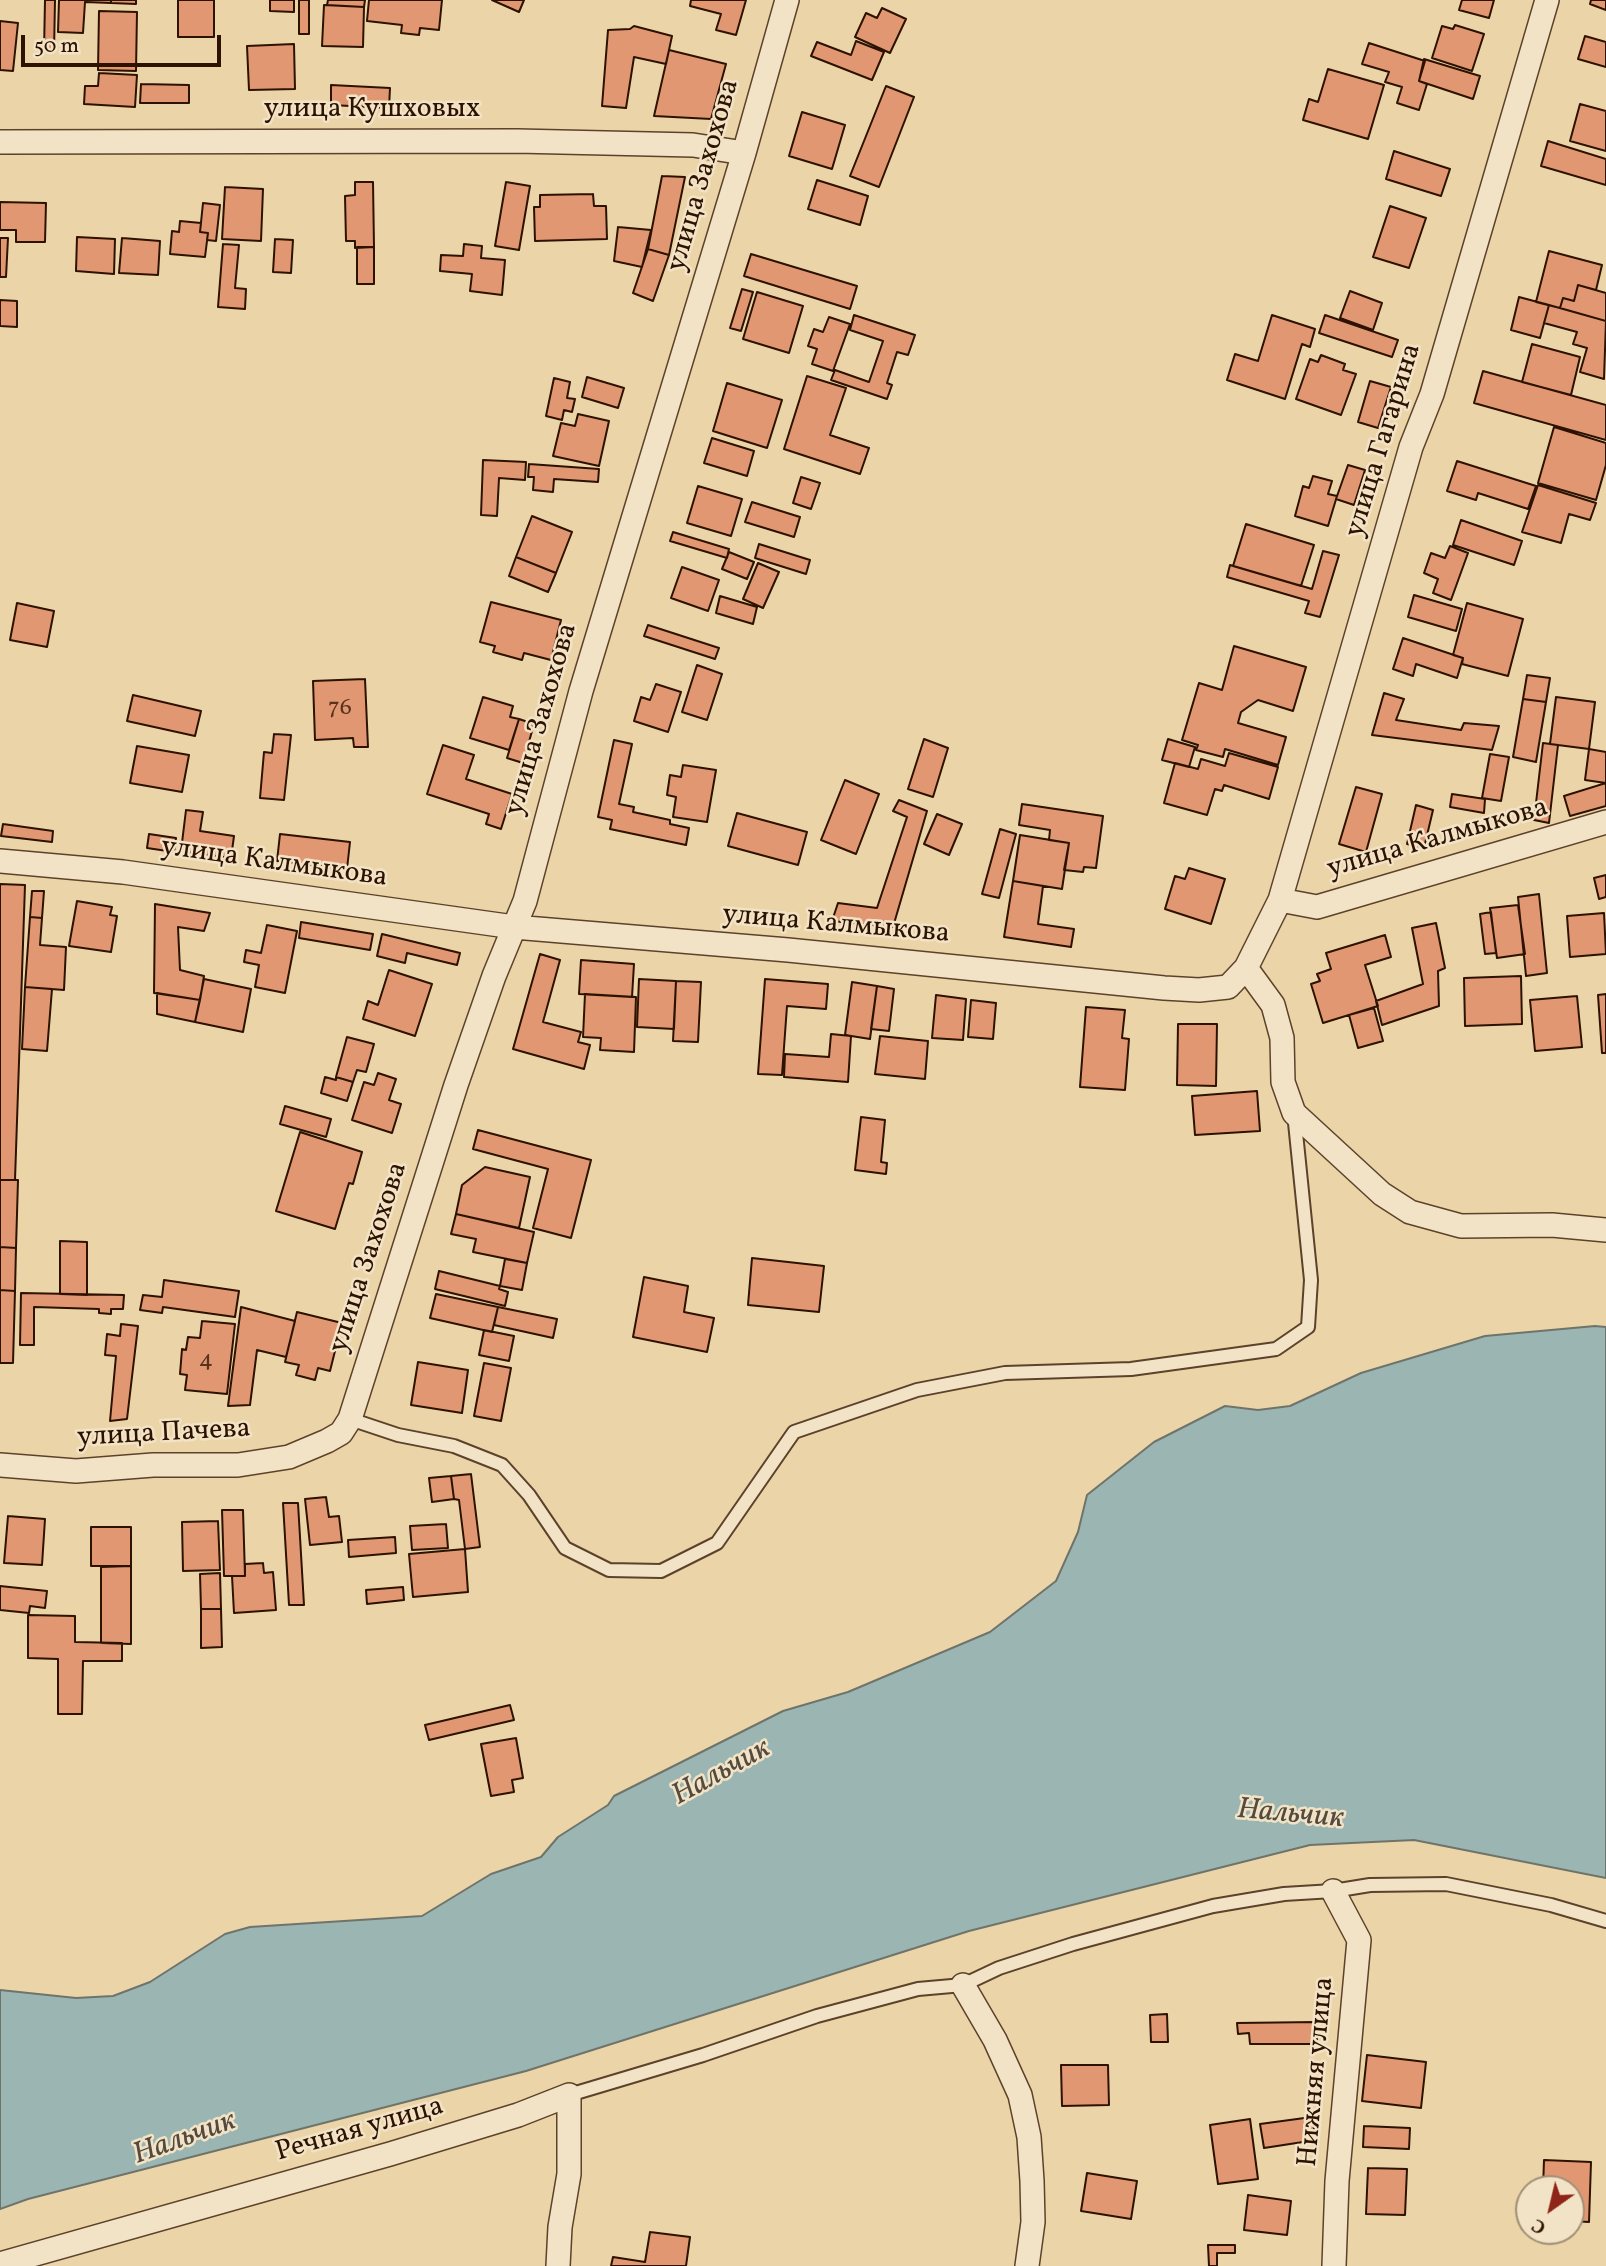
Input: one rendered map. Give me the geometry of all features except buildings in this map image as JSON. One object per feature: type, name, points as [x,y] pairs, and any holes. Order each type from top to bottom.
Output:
[{"type":"street","name":"улица Захохова","points":[[327,1441],[341,1433],[350,1419],[456,1085],[525,901],[581,691],[744,153],[787,0]]},
{"type":"street","name":"улица Гагарина","points":[[1280,900],[1411,447],[1432,394],[1546,0]]},
{"type":"street","name":"улица Кушховых","points":[[0,142],[517,141],[693,145],[744,153]]},
{"type":"street","name":"улица Калмыкова","points":[[0,861],[123,872],[514,927],[788,950],[1199,990],[1228,987],[1246,968],[1280,900],[1317,907],[1606,822]]},
{"type":"street","points":[[1246,968],[1273,1005],[1282,1038],[1283,1082],[1294,1113],[1382,1194],[1410,1212],[1461,1226],[1552,1225],[1606,1230]]},
{"type":"street","name":"улица Пачева","points":[[0,1465],[76,1471],[153,1465],[238,1465],[289,1457],[327,1441]]},
{"type":"street","name":"Нижняя улица","points":[[1334,1891],[1359,1940],[1337,2181],[1334,2266]]},
{"type":"street","points":[[963,1985],[995,2040],[1020,2095],[1029,2137],[1032,2181],[1033,2222],[1027,2266]]},
{"type":"street","points":[[558,2266],[560,2227],[569,2174],[569,2095]]},
{"type":"street","name":"Речная улица","points":[[0,2264],[390,2154],[518,2115],[569,2095]]},
{"type":"lane","points":[[350,1419],[398,1435],[454,1446],[502,1465],[529,1495],[565,1548],[610,1570],[660,1571],[716,1543],[793,1432],[917,1390],[1005,1373],[1131,1369],[1276,1349],[1308,1327],[1311,1280],[1294,1113]]},
{"type":"lane","points":[[569,2095],[703,2055],[817,2016],[918,1989],[963,1985],[999,1968],[1213,1906],[1370,1885],[1446,1884],[1551,1905],[1606,1921]]},
{"type":"water","name":"Нальчик","points":[[1606,1327],[1606,1878],[1414,1840],[1310,1845],[969,1931],[526,2071],[28,2199],[0,2209],[0,1990],[76,1998],[113,1996],[150,1982],[225,1934],[250,1927],[422,1916],[491,1874],[541,1857],[558,1837],[608,1805],[614,1796],[783,1711],[848,1692],[990,1632],[1056,1581],[1078,1532],[1087,1495],[1154,1442],[1225,1406],[1258,1410],[1290,1406],[1361,1373],[1485,1336]]}]
